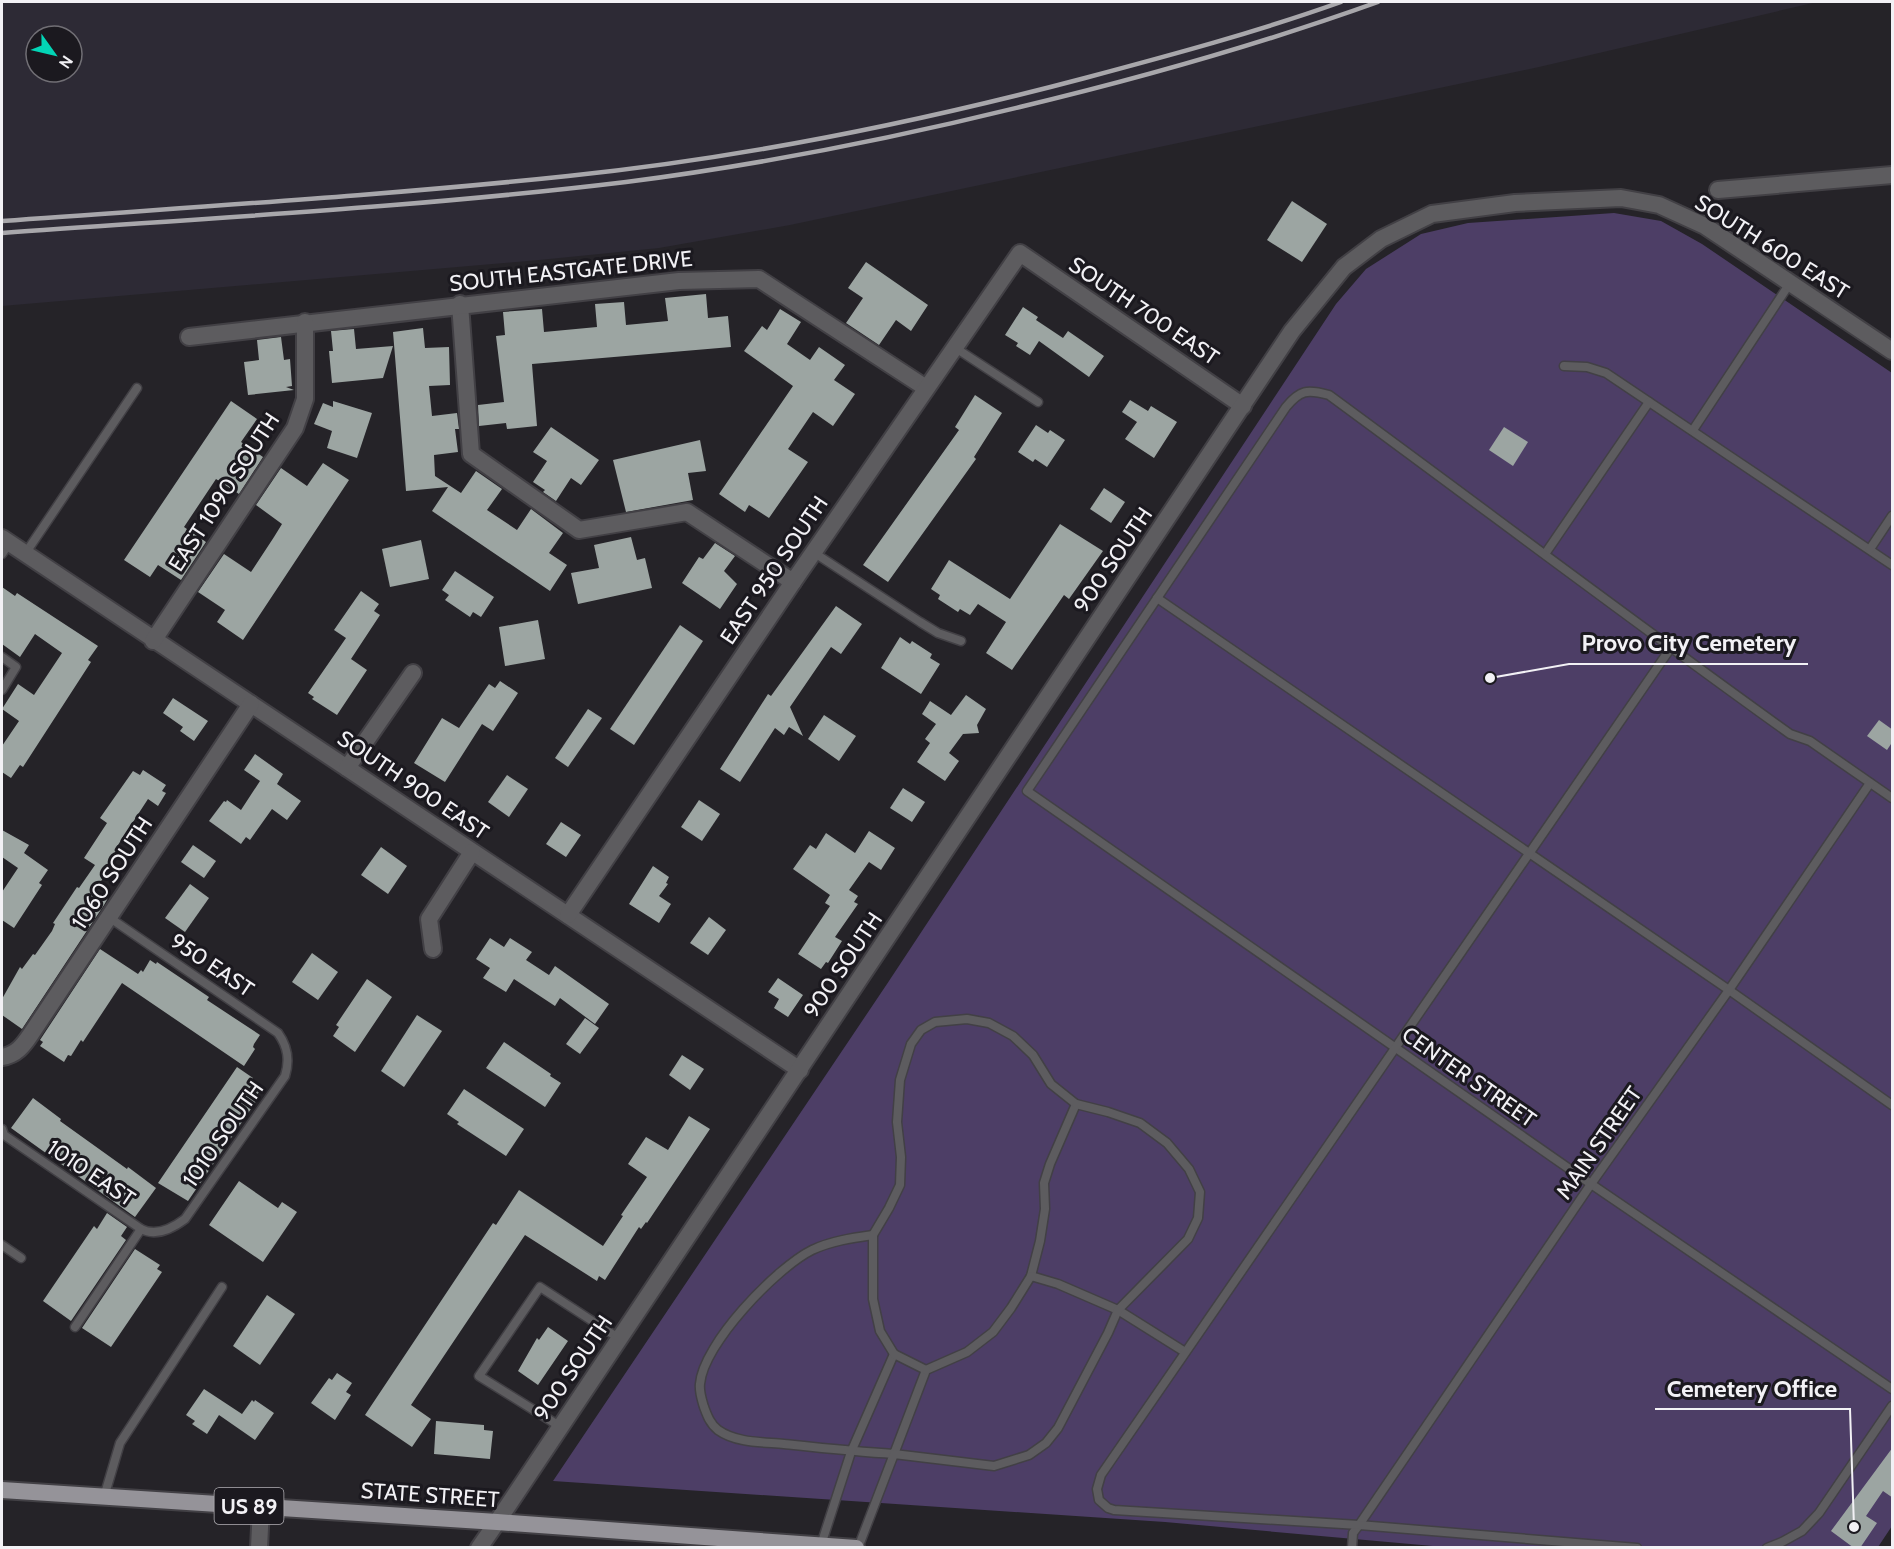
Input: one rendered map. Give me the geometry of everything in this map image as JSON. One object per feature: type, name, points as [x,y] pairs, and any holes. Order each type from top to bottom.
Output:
[{"type":"main road","name":"STATE STREET","points":[[2,1490],[857,1548]]},
{"type":"street","points":[[1718,190],[1893,176]]},
{"type":"street","name":"SOUTH 600 EAST","points":[[1243,406],[1292,331],[1344,267],[1381,239],[1432,214],[1503,205],[1621,198],[1659,205],[1705,226],[1893,351]]},
{"type":"street","name":"SOUTH 700 EAST","points":[[1020,253],[1243,406]]},
{"type":"street","name":"EAST 950 SOUTH","points":[[568,915],[813,552],[1020,253]]},
{"type":"street","name":"SOUTH EASTGATE DRIVE","points":[[189,337],[460,304],[679,281],[759,279],[926,387]]},
{"type":"street","points":[[460,304],[471,454],[579,530],[687,512],[793,582]]},
{"type":"street","name":"EAST 1090 SOUTH","points":[[153,641],[295,428],[305,399],[305,322]]},
{"type":"street","name":"900 SOUTH","points":[[479,1548],[1243,406]]},
{"type":"street","name":"SOUTH 900 EAST","points":[[4,545],[25,554],[800,1070]]},
{"type":"street","points":[[347,768],[413,673]]},
{"type":"street","name":"1060 SOUTH","points":[[2,1057],[13,1054],[24,1044],[251,704]]},
{"type":"street","points":[[433,949],[429,919],[472,852]]},
{"type":"street","points":[[259,1548],[261,1507]]},
{"type":"lane","points":[[1693,430],[1790,283]]},
{"type":"lane","points":[[954,347],[1038,402]]},
{"type":"lane","points":[[1564,366],[1587,367],[1606,373],[1893,565]]},
{"type":"lane","points":[[25,554],[137,388]]},
{"type":"lane","points":[[1893,798],[1810,741],[1790,734],[1670,649],[1329,395],[1313,391],[1295,396],[1157,598],[1893,1105]]},
{"type":"lane","points":[[1545,554],[1649,402]]},
{"type":"lane","points":[[1870,549],[1893,516]]},
{"type":"lane","points":[[813,552],[938,633],[961,641]]},
{"type":"lane","name":"CENTER STREET","points":[[1157,598],[1027,791],[1591,1184],[1893,1389]]},
{"type":"lane","points":[[1637,1548],[1359,1525],[1114,1510],[1099,1500],[1097,1490],[1101,1475],[1670,649]]},
{"type":"lane","points":[[2,657],[16,667],[2,690]]},
{"type":"lane","name":"MAIN STREET","points":[[1352,1548],[1353,1533],[1591,1184],[1729,990],[1870,783]]},
{"type":"lane","name":"950 EAST","points":[[110,918],[271,1028],[284,1040],[287,1048]]},
{"type":"lane","points":[[873,1235],[838,1241],[810,1251],[775,1277],[748,1303],[706,1363],[700,1384],[701,1398],[707,1418],[718,1430],[738,1439],[994,1466],[1029,1455],[1046,1443],[1058,1428],[1118,1310],[1188,1239],[1198,1218],[1200,1192],[1190,1169],[1167,1143],[1140,1124],[1108,1112],[1076,1104],[1051,1084],[1033,1055],[1013,1036],[989,1023],[968,1019],[936,1022],[921,1030],[911,1044],[900,1080],[897,1122],[901,1157],[900,1185],[873,1235],[873,1299],[880,1331],[894,1354],[926,1370]]},
{"type":"lane","name":"1010 SOUTH","points":[[168,1229],[185,1219],[285,1076],[288,1067],[287,1048]]},
{"type":"lane","points":[[857,1548],[926,1370],[967,1352],[993,1332],[1031,1276],[1046,1209],[1044,1183],[1076,1104]]},
{"type":"lane","name":"1010 EAST","points":[[2,1129],[4,1135],[147,1232],[168,1229]]},
{"type":"lane","points":[[75,1327],[141,1228]]},
{"type":"lane","points":[[2,1245],[21,1258]]},
{"type":"lane","points":[[1031,1276],[1058,1284],[1118,1310],[1185,1352]]},
{"type":"lane","points":[[104,1497],[120,1443],[222,1287]]},
{"type":"lane","points":[[561,1427],[479,1376],[540,1287],[620,1339]]},
{"type":"lane","points":[[821,1545],[851,1452],[894,1354]]},
{"type":"lane","points":[[1767,1548],[1802,1531],[1819,1513],[1893,1406]]},
{"type":"shaded area","points":[[2,2],[1817,2],[1539,67],[790,225],[659,248],[2,306]]},
{"type":"shaded area","points":[[1614,213],[1661,221],[1702,244],[1892,373],[1892,1526],[1878,1547],[1444,1547],[1165,1522],[553,1481],[887,984],[1336,304],[1366,269],[1421,234],[1468,223]]},
{"type":"building","points":[[1292,201],[1327,224],[1302,262],[1267,240]]},
{"type":"building","points":[[866,262],[928,305],[911,331],[896,320],[879,345],[846,323],[863,298],[848,288]]},
{"type":"building","points":[[706,294],[708,318],[728,316],[731,347],[532,364],[537,426],[507,429],[506,423],[479,426],[478,405],[504,402],[496,336],[505,335],[503,312],[542,309],[544,332],[597,327],[595,304],[624,302],[626,325],[668,321],[665,298]]},
{"type":"building","points":[[1023,307],[1038,317],[1036,320],[1063,338],[1068,331],[1104,356],[1089,377],[1039,341],[1030,355],[1016,346],[1018,343],[1005,335]]},
{"type":"building","points":[[780,309],[801,322],[787,344],[810,360],[819,347],[845,365],[834,380],[855,394],[833,426],[813,412],[788,449],[808,462],[769,518],[749,505],[745,512],[719,494],[793,386],[744,351],[762,326],[767,330]]},
{"type":"building","points":[[423,328],[425,348],[449,347],[450,385],[429,386],[432,416],[457,413],[459,429],[455,429],[458,452],[434,455],[435,476],[461,493],[476,471],[502,489],[487,510],[517,530],[531,509],[563,533],[549,553],[567,565],[550,591],[432,511],[448,487],[406,491],[393,332]]},
{"type":"building","points":[[354,329],[356,349],[393,346],[383,378],[332,383],[329,351],[333,351],[331,331]]},
{"type":"building","points":[[281,337],[284,360],[290,359],[292,386],[286,387],[294,390],[248,395],[244,362],[259,360],[257,340]]},
{"type":"building","points":[[975,395],[1002,413],[974,457],[976,459],[888,582],[863,565],[959,430],[955,427]]},
{"type":"building","points":[[1130,400],[1148,411],[1151,406],[1177,422],[1154,458],[1125,439],[1137,422],[1122,412]]},
{"type":"building","points":[[231,401],[257,419],[241,442],[263,457],[239,494],[216,479],[184,527],[206,542],[181,580],[158,565],[150,577],[124,560]]},
{"type":"building","points":[[333,401],[372,413],[357,458],[327,448],[332,431],[314,424],[323,403],[333,407]]},
{"type":"building","points":[[1036,425],[1048,433],[1050,430],[1065,440],[1047,467],[1035,459],[1033,462],[1018,452]]},
{"type":"building","points":[[551,427],[599,460],[581,485],[571,478],[556,501],[533,482],[547,461],[533,452]]},
{"type":"building","points":[[1504,427],[1528,442],[1513,466],[1489,450]]},
{"type":"building","points":[[700,440],[706,471],[688,473],[693,500],[626,512],[613,460]]},
{"type":"building","points":[[323,463],[349,480],[243,640],[217,622],[225,610],[198,592],[224,554],[251,572],[282,524],[256,505],[281,468],[307,486]]},
{"type":"building","points":[[1104,488],[1125,502],[1111,523],[1090,509]]},
{"type":"building","points":[[1060,524],[1103,551],[1069,599],[1064,595],[1012,670],[986,653],[1006,622],[978,604],[970,615],[960,609],[958,612],[938,599],[940,595],[931,589],[949,560],[1010,599]]},
{"type":"building","points":[[631,537],[637,560],[645,558],[652,588],[578,604],[571,573],[599,568],[594,545]]},
{"type":"building","points":[[421,540],[429,579],[390,587],[382,549]]},
{"type":"building","points":[[715,543],[735,556],[724,571],[737,584],[720,609],[682,583],[699,557],[703,559]]},
{"type":"building","points":[[455,571],[494,597],[481,617],[473,612],[470,617],[445,600],[449,595],[442,590]]},
{"type":"building","points":[[2,587],[15,596],[17,593],[98,646],[88,660],[91,662],[23,767],[20,765],[11,778],[2,772],[2,746],[19,721],[2,709],[18,684],[34,695],[62,653],[35,634],[20,657],[2,644]]},
{"type":"building","points":[[361,591],[379,604],[374,611],[380,615],[351,659],[367,670],[337,715],[312,699],[314,697],[308,693],[346,638],[334,630]]},
{"type":"building","points":[[836,606],[862,624],[841,654],[831,647],[790,707],[803,736],[789,727],[784,735],[775,728],[740,782],[720,769],[768,694],[771,696]]},
{"type":"building","points":[[538,620],[545,659],[505,666],[499,627]]},
{"type":"building","points":[[680,625],[703,641],[634,745],[610,729]]},
{"type":"building","points":[[900,637],[910,644],[912,641],[932,654],[930,658],[940,664],[921,694],[881,668]]},
{"type":"building","points":[[500,681],[518,693],[493,731],[482,724],[445,782],[414,763],[442,718],[459,728],[489,684],[495,688]]},
{"type":"building","points":[[966,695],[986,709],[977,725],[979,733],[963,734],[949,753],[959,761],[945,781],[917,762],[930,743],[925,739],[936,724],[922,714],[930,701],[951,715]]},
{"type":"building","points":[[173,698],[208,721],[194,741],[180,731],[183,727],[163,713]]},
{"type":"building","points":[[588,709],[602,718],[568,767],[555,758]]},
{"type":"building","points":[[824,715],[856,736],[839,761],[808,739]]},
{"type":"building","points":[[1879,720],[1893,730],[1893,741],[1887,750],[1867,736]]},
{"type":"building","points":[[255,754],[283,774],[277,784],[301,801],[287,820],[272,809],[250,840],[246,837],[241,844],[209,821],[224,801],[227,800],[241,810],[260,781],[244,770]]},
{"type":"building","points":[[143,770],[166,785],[162,791],[166,793],[158,806],[148,799],[116,848],[119,850],[116,855],[118,856],[95,890],[108,898],[22,1029],[2,1015],[2,999],[20,967],[22,969],[33,954],[35,955],[52,931],[55,924],[53,923],[77,887],[79,888],[95,865],[84,858],[107,823],[100,818],[133,771],[140,775]]},
{"type":"building","points":[[507,775],[528,789],[509,817],[488,802]]},
{"type":"building","points":[[903,788],[925,802],[912,822],[890,808]]},
{"type":"building","points":[[699,800],[720,814],[702,841],[681,827]]},
{"type":"building","points":[[561,822],[581,835],[566,857],[546,844]]},
{"type":"building","points":[[2,830],[29,845],[24,853],[48,870],[39,883],[42,885],[14,928],[2,920],[2,892],[18,868],[2,857]]},
{"type":"building","points":[[869,831],[895,848],[881,870],[869,862],[849,890],[858,896],[854,902],[858,904],[835,937],[842,941],[828,963],[826,962],[821,969],[798,954],[830,906],[825,903],[830,895],[793,869],[810,845],[816,849],[826,833],[855,853]]},
{"type":"building","points":[[193,845],[216,861],[204,878],[181,862]]},
{"type":"building","points":[[381,847],[407,866],[388,894],[361,875]]},
{"type":"building","points":[[653,866],[669,877],[666,883],[668,884],[659,896],[671,904],[659,923],[629,904]]},
{"type":"building","points":[[190,884],[209,898],[185,932],[165,918]]},
{"type":"building","points":[[709,917],[726,930],[708,955],[690,943]]},
{"type":"building","points":[[490,938],[504,947],[510,938],[532,952],[526,960],[549,975],[555,966],[609,1004],[595,1024],[560,998],[555,1006],[514,979],[506,992],[483,978],[490,968],[476,959]]},
{"type":"building","points":[[100,949],[138,974],[141,970],[143,972],[150,960],[156,964],[157,962],[209,997],[207,1000],[260,1035],[254,1044],[255,1049],[244,1066],[122,983],[83,1042],[81,1040],[71,1056],[68,1055],[64,1062],[40,1046],[43,1042],[40,1040]]},
{"type":"building","points":[[312,953],[338,972],[318,1000],[292,982]]},
{"type":"building","points":[[778,978],[803,995],[788,1017],[774,1008],[779,999],[768,992]]},
{"type":"building","points":[[367,979],[392,997],[355,1052],[333,1036],[339,1027],[336,1025]]},
{"type":"building","points":[[417,1015],[442,1031],[404,1087],[381,1071]]},
{"type":"building","points":[[585,1018],[599,1028],[580,1054],[566,1044]]},
{"type":"building","points":[[504,1042],[561,1083],[545,1107],[486,1068]]},
{"type":"building","points":[[682,1055],[704,1069],[690,1090],[669,1075]]},
{"type":"building","points":[[237,1067],[253,1078],[251,1082],[261,1089],[257,1095],[259,1097],[188,1201],[158,1183]]},
{"type":"building","points":[[464,1089],[524,1129],[506,1156],[457,1124],[459,1122],[447,1114]]},
{"type":"building","points":[[33,1098],[61,1119],[60,1121],[156,1188],[135,1217],[11,1128]]},
{"type":"building","points":[[689,1116],[710,1129],[647,1223],[641,1229],[639,1227],[605,1280],[599,1276],[597,1281],[525,1235],[411,1405],[431,1419],[412,1447],[365,1415],[493,1223],[496,1225],[519,1190],[603,1246],[647,1177],[628,1164],[646,1137],[668,1150]]},
{"type":"building","points":[[239,1181],[278,1208],[282,1202],[297,1212],[263,1262],[209,1225]]},
{"type":"building","points":[[107,1213],[127,1227],[121,1236],[126,1240],[71,1321],[43,1301],[94,1226],[97,1229]]},
{"type":"building","points":[[135,1249],[160,1265],[157,1269],[162,1272],[111,1347],[82,1328]]},
{"type":"building","points":[[267,1295],[295,1314],[260,1365],[233,1346]]},
{"type":"building","points":[[548,1327],[568,1341],[538,1385],[518,1371],[537,1338],[539,1340]]},
{"type":"building","points":[[337,1373],[352,1383],[346,1392],[351,1395],[335,1420],[311,1403],[329,1378],[332,1380]]},
{"type":"building","points":[[204,1389],[242,1414],[252,1400],[274,1413],[255,1440],[219,1415],[207,1434],[192,1424],[195,1421],[186,1415]]},
{"type":"building","points":[[436,1421],[484,1425],[484,1430],[493,1431],[490,1459],[434,1454]]},
{"type":"building","points":[[1893,1447],[1893,1498],[1883,1491],[1866,1516],[1877,1523],[1860,1548],[1854,1548],[1831,1531]]},
{"type":"railway","points":[[2,221],[497,183],[633,168],[764,149],[893,124],[1021,94],[1214,43],[1341,2]]},
{"type":"railway","points":[[2,233],[314,211],[548,191],[725,168],[873,140],[1065,96],[1245,46],[1378,2]]},
{"type":"place","name":"Provo City Cemetery","points":[[1490,678]]},
{"type":"place","name":"Cemetery Office","points":[[1854,1527]]}]
